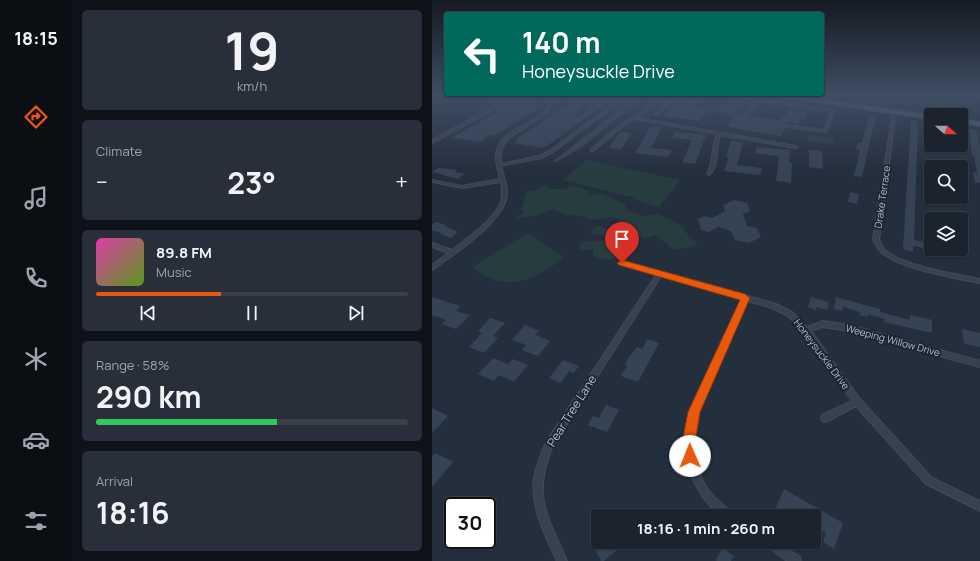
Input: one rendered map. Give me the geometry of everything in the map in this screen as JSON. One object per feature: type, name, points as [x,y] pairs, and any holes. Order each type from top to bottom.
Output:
[{"type":"main road","points":[[968,122],[980,124]]},
{"type":"street","points":[[432,142],[472,120]]},
{"type":"street","points":[[432,268],[485,226],[499,211],[505,196],[497,154],[501,144],[513,133],[532,120]]},
{"type":"street","points":[[500,165],[540,157],[552,151],[593,120]]},
{"type":"street","points":[[592,150],[620,126],[630,120]]},
{"type":"street","points":[[646,120],[796,147]]},
{"type":"street","points":[[786,126],[825,132],[830,120]]},
{"type":"street","name":"Drake Terrace","points":[[893,120],[876,239],[879,247],[888,255],[901,262],[980,281]]},
{"type":"street","points":[[709,174],[715,163],[716,140],[719,133]]},
{"type":"street","points":[[432,181],[462,187],[503,180]]},
{"type":"street","points":[[432,245],[453,252]]},
{"type":"street","name":"Honeysuckle Drive","points":[[622,263],[745,298],[781,309],[790,314],[806,330],[858,402],[929,481],[980,506]]},
{"type":"street","name":"Pear Tree Lane","points":[[562,561],[538,499],[537,485],[543,458],[549,445],[660,273]]},
{"type":"street","points":[[720,509],[701,487],[693,470],[688,443],[694,412],[745,298]]},
{"type":"street","name":"Weeping Willow Drive","points":[[806,330],[823,324],[849,328],[980,364]]},
{"type":"street","points":[[825,418],[858,402]]},
{"type":"street","points":[[778,549],[796,561]]},
{"type":"green space","points":[[809,135],[835,139],[833,145],[806,141]]},
{"type":"green space","points":[[587,160],[680,180],[659,207],[636,200],[631,196],[630,197],[563,180]]},
{"type":"green space","points":[[545,184],[549,189],[565,189],[570,185],[588,190],[590,195],[603,194],[625,205],[627,211],[644,216],[658,214],[677,223],[698,245],[674,250],[656,235],[643,239],[614,217],[592,220],[583,216],[566,215],[554,209],[535,216],[517,218],[518,215],[524,213],[521,210],[527,191],[538,190]]},
{"type":"green space","points":[[598,226],[609,229],[610,233],[601,236],[592,234],[591,229]]},
{"type":"green space","points":[[528,233],[564,258],[542,273],[519,281],[508,282],[496,280],[485,276],[473,267]]},
{"type":"green space","points":[[605,240],[612,243],[613,245],[611,250],[617,253],[616,257],[611,259],[601,259],[593,256],[593,249],[579,249],[581,243]]},
{"type":"building","points":[[483,120],[519,120],[496,135],[490,135],[480,142],[451,138]]},
{"type":"building","points":[[545,120],[583,120],[548,145],[541,148],[515,143],[519,137]]},
{"type":"building","points":[[605,120],[615,120],[581,148],[555,163],[554,160]]},
{"type":"building","points":[[732,120],[800,120],[798,124],[789,122],[784,124],[783,126],[785,128],[781,136],[727,126]]},
{"type":"building","points":[[868,120],[875,120],[862,177],[854,176],[860,150],[856,149],[858,143],[862,143]]},
{"type":"building","points":[[911,120],[918,121],[914,240],[924,242],[924,248],[913,246],[913,252],[903,249]]},
{"type":"building","points":[[651,126],[662,127],[651,148],[672,150],[668,157],[635,153]]},
{"type":"building","points":[[969,129],[977,130],[980,149],[980,183],[975,182],[973,172],[977,173],[974,156],[972,156]]},
{"type":"building","points":[[620,132],[632,133],[621,149],[609,148]]},
{"type":"building","points":[[675,132],[706,135],[695,164],[682,162],[692,140],[672,138]]},
{"type":"building","points":[[731,141],[743,142],[737,165],[762,168],[760,175],[724,171],[729,157],[726,157]]},
{"type":"building","points":[[757,147],[790,150],[789,163],[792,163],[791,183],[776,181],[779,156],[755,153]]},
{"type":"building","points":[[809,150],[822,151],[823,169],[809,167]]},
{"type":"building","points":[[438,168],[457,170],[455,172],[465,174],[458,179],[432,172]]},
{"type":"building","points":[[850,192],[859,194],[857,204],[848,202]]},
{"type":"building","points":[[734,200],[747,203],[750,211],[743,214],[747,226],[757,228],[761,237],[749,243],[735,240],[731,231],[718,227],[709,232],[701,230],[698,219],[705,216],[712,218],[725,211],[723,205]]},
{"type":"building","points":[[436,222],[446,225],[444,226],[458,232],[451,238],[440,234],[441,233],[432,230],[432,225]]},
{"type":"building","points":[[432,297],[460,306],[456,311],[470,315],[456,329],[442,324],[446,320],[432,315]]},
{"type":"building","points":[[811,297],[829,302],[827,310],[816,307],[816,310],[808,307]]},
{"type":"building","points":[[836,297],[880,309],[880,312],[910,320],[910,315],[932,320],[932,333],[884,322],[885,319],[868,314],[868,317],[859,315],[860,312],[843,307],[842,311],[834,309]]},
{"type":"building","points":[[490,318],[505,323],[493,336],[498,338],[484,353],[469,347],[482,333],[478,331]]},
{"type":"building","points":[[525,325],[539,331],[535,335],[550,341],[538,356],[522,350],[526,345],[512,340]]},
{"type":"building","points":[[962,329],[980,333],[980,347],[964,344]]},
{"type":"building","points":[[648,339],[659,343],[638,382],[621,376],[627,366],[625,365],[629,357],[637,347],[642,349]]},
{"type":"building","points":[[493,358],[508,364],[513,359],[528,365],[514,382],[499,375],[494,381],[478,374]]},
{"type":"building","points":[[563,360],[579,366],[574,373],[569,371],[561,383],[549,378]]},
{"type":"building","points":[[606,405],[619,410],[607,432],[588,425],[593,416],[599,418]]},
{"type":"building","points":[[432,408],[448,416],[432,433]]},
{"type":"building","points":[[435,453],[453,462],[432,487],[432,457]]},
{"type":"building","points":[[784,489],[819,509],[775,509]]},
{"type":"building","points":[[821,510],[843,523],[834,549],[823,542],[826,533],[821,530]]},
{"type":"building","points":[[598,549],[618,549],[604,561],[601,561],[596,551]]},
{"type":"building","points":[[722,549],[734,556],[731,561],[716,561]]},
{"type":"route","points":[[622,263],[745,298],[694,412],[688,443],[690,456]]}]
